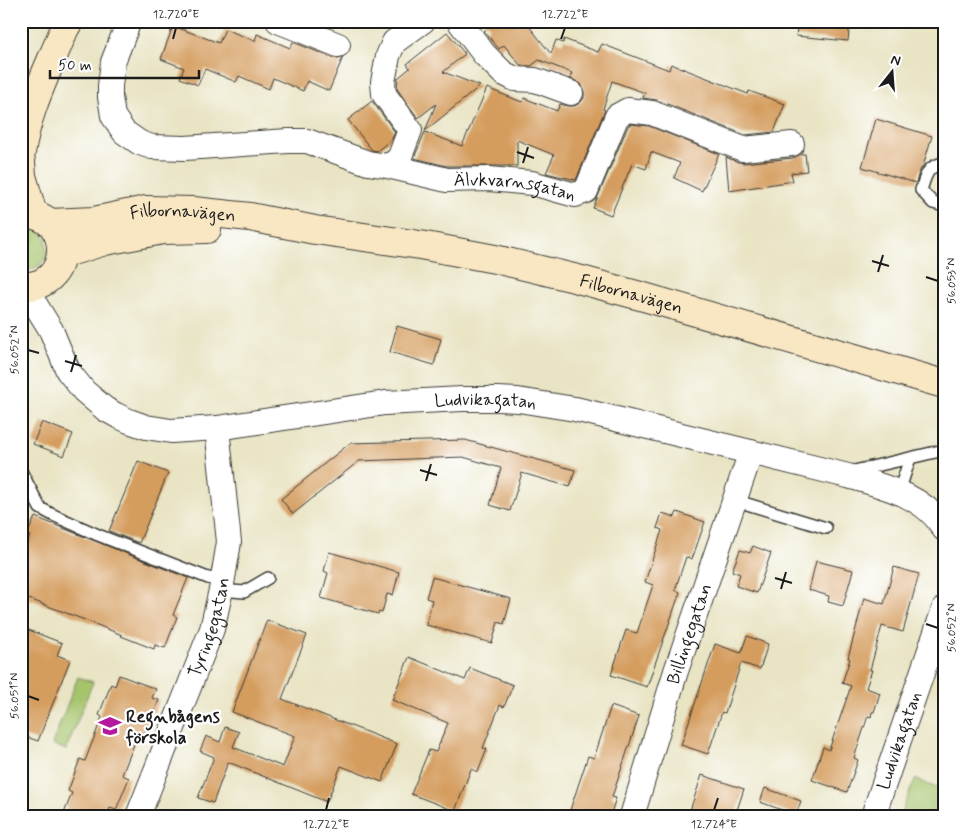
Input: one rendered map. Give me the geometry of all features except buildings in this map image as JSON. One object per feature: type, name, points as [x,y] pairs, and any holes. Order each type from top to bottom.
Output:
[{"type":"street","name":"Älvkvarnsgatan","points":[[129,21],[113,62],[110,97],[112,116],[124,132],[140,143],[152,147],[185,148],[307,141],[368,163],[447,180],[490,179],[532,183],[575,195],[586,191],[618,116],[628,110],[652,113],[743,149],[792,144]]},
{"type":"street","points":[[278,21],[338,45]]},
{"type":"street","points":[[388,166],[399,159],[410,130],[384,94],[383,82],[388,56],[394,42],[423,21]]},
{"type":"street","points":[[459,21],[484,54],[503,73],[515,79],[535,80],[571,93]]},
{"type":"street","points":[[21,87],[34,64],[66,26]]},
{"type":"street","points":[[21,153],[24,135],[34,105],[66,26]]},
{"type":"street","points":[[21,162],[22,176],[35,217],[57,232],[61,242],[62,254],[60,264],[54,273],[31,284]]},
{"type":"street","name":"Filbornavägen","points":[[35,217],[94,221],[146,210],[193,211],[250,217],[315,230],[429,246],[574,278],[944,384]]},
{"type":"street","name":"Filbornavägen","points":[[62,254],[105,241],[164,230],[220,228],[315,230]]},
{"type":"street","name":"Ludvikagatan","points":[[31,284],[68,371],[84,392],[110,412],[129,421],[158,430],[217,428],[385,403],[429,400],[518,400],[575,409],[841,474],[899,492],[916,501],[931,513],[944,529]]},
{"type":"street","name":"Tyringegatan","points":[[138,816],[212,629],[222,586],[229,542],[217,428]]},
{"type":"street","name":"Billingegatan","points":[[632,816],[676,671],[751,452]]},
{"type":"street","name":"Ludvikagatan","points":[[873,816],[944,609]]},
{"type":"lane","points":[[944,163],[936,164],[926,173],[921,190],[933,203],[944,206]]},
{"type":"lane","points":[[841,474],[944,450]]},
{"type":"lane","points":[[899,492],[910,458]]},
{"type":"lane","points":[[21,471],[40,508],[98,535],[208,578],[222,586],[244,592],[268,578]]},
{"type":"lane","points":[[734,500],[826,528]]},
{"type":"green space","points":[[21,226],[37,228],[46,239],[47,254],[40,265],[33,269],[21,270]]},
{"type":"green space","points":[[78,677],[93,682],[66,750],[52,744]]},
{"type":"green space","points":[[915,779],[944,791],[944,808],[940,816],[900,816]]},
{"type":"place","name":"Regnbågens förskola","points":[[110,726]]}]
